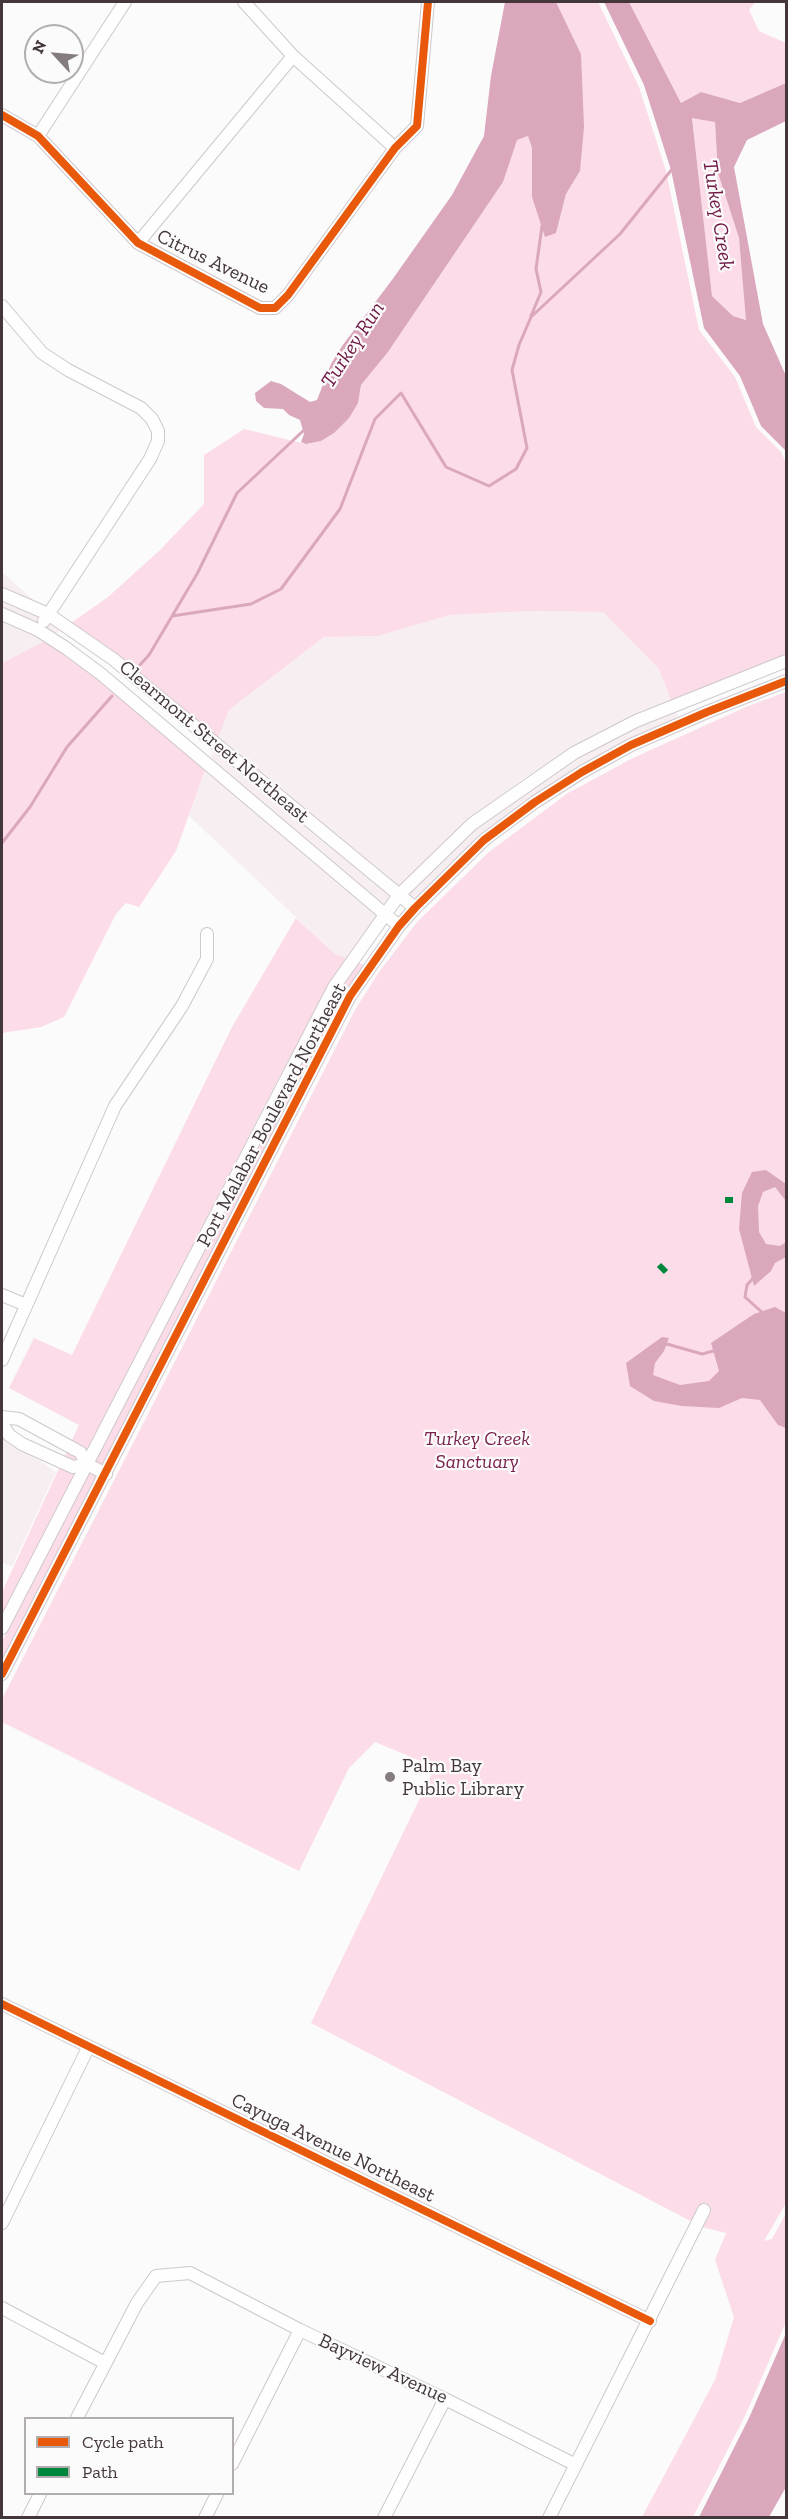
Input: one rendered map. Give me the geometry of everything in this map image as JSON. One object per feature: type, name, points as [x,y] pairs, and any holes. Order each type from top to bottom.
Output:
[{"type":"street","points":[[38,136],[125,2]]},
{"type":"street","points":[[244,2],[293,56],[395,148],[417,126],[428,2]]},
{"type":"street","points":[[138,243],[293,56]]},
{"type":"street","name":"Citrus Avenue","points":[[2,115],[38,136],[138,243],[260,308],[275,308],[288,295],[395,148]]},
{"type":"street","points":[[2,306],[32,342],[51,359],[141,408],[152,419],[158,431],[158,441],[150,459],[38,630]]},
{"type":"street","name":"Clearmont Street Northeast","points":[[2,594],[48,614],[113,659],[415,908]]},
{"type":"street","name":"Clearmont Street Northeast","points":[[2,614],[38,630],[101,674],[399,926]]},
{"type":"street","name":"Port Malabar Boulevard Northeast","points":[[2,1628],[334,987],[399,895],[472,824],[574,753],[636,721],[786,662]]},
{"type":"street","name":"Port Malabar Boulevard Northeast","points":[[2,1674],[350,996],[399,926],[484,840],[535,802],[582,772],[631,745],[786,681]]},
{"type":"street","points":[[574,753],[582,772]]},
{"type":"street","points":[[472,824],[484,840]]},
{"type":"street","points":[[2,1360],[116,1106],[182,1006],[207,958],[207,934]]},
{"type":"street","points":[[2,1295],[26,1305]]},
{"type":"street","points":[[2,1418],[19,1419],[80,1452],[87,1464],[106,1474]]},
{"type":"street","points":[[2,1423],[9,1435],[22,1444],[73,1467],[87,1464]]},
{"type":"street","name":"Cayuga Avenue Northeast","points":[[2,2004],[650,2321]]},
{"type":"street","points":[[2,2223],[88,2048]]},
{"type":"street","points":[[549,2517],[650,2321],[704,2210]]},
{"type":"street","name":"Bayview Avenue","points":[[105,2363],[137,2303],[156,2276],[190,2273],[300,2330],[446,2399],[576,2465]]},
{"type":"street","points":[[2,2308],[105,2363],[78,2417]]},
{"type":"street","points":[[234,2460],[300,2330]]},
{"type":"street","points":[[384,2517],[446,2399]]},
{"type":"street","points":[[28,2517],[39,2495]]},
{"type":"street","points":[[205,2517],[217,2495]]},
{"type":"shaded area","points":[[2,572],[39,605],[2,588]]},
{"type":"shaded area","points":[[2,600],[45,619],[61,630],[55,635],[2,608]]},
{"type":"shaded area","points":[[530,611],[603,612],[659,669],[671,700],[633,716],[571,748],[523,779],[468,820],[399,888],[218,738],[229,710],[324,637],[378,636],[450,615]]},
{"type":"shaded area","points":[[2,620],[35,635],[45,641],[2,663]]},
{"type":"shaded area","points":[[676,710],[679,718],[628,740],[578,767],[531,797],[480,836],[414,900],[408,895],[477,828],[531,788],[577,757]]},
{"type":"shaded area","points":[[214,749],[391,896],[384,906],[210,759]]},
{"type":"shaded area","points":[[205,770],[377,915],[346,958],[335,954],[189,816]]},
{"type":"shaded area","points":[[2,1436],[56,1472],[12,1567],[2,1562]]},
{"type":"green space","points":[[556,2],[598,2],[639,87],[666,171],[699,330],[735,377],[756,427],[781,452],[786,463],[786,655],[671,700],[659,669],[603,612],[530,611],[450,615],[378,636],[324,637],[229,710],[218,738],[71,623],[108,597],[159,551],[204,504],[204,455],[244,429],[306,444],[321,441],[334,433],[358,403],[361,385],[388,352],[503,182],[516,140],[528,136],[532,148],[532,197],[556,233],[566,194],[580,171],[581,54]]},
{"type":"green space","points":[[629,2],[755,2],[749,10],[759,31],[786,43],[786,83],[740,103],[701,92],[681,103]]},
{"type":"green space","points":[[692,117],[715,121],[718,173],[739,238],[747,320],[733,316],[712,296]]},
{"type":"green space","points":[[45,641],[98,678],[205,770],[176,851],[139,907],[126,903],[116,914],[64,1017],[41,1027],[2,1033],[2,663]]},
{"type":"green space","name":"Turkey Creek Sanctuary","points":[[786,692],[786,2203],[764,2241],[772,2239],[786,2213],[786,2322],[745,2416],[693,2517],[642,2517],[715,2380],[734,2317],[715,2260],[726,2233],[702,2227],[311,2023],[435,1767],[375,1742],[349,1768],[299,1871],[2,1722],[2,1699],[355,1010],[379,972],[417,922],[489,852],[568,793],[633,758],[746,707]]},
{"type":"green space","points":[[296,918],[335,954],[346,958],[329,983],[272,1091],[2,1615],[2,1592],[79,1425],[9,1388],[34,1338],[72,1355],[232,1027]]},
{"type":"green space","points":[[358,963],[365,965],[345,993],[2,1661],[2,1641],[339,990]]},
{"type":"water","points":[[505,2],[556,2],[581,54],[584,127],[580,171],[566,194],[556,233],[545,237],[532,197],[532,148],[528,136],[517,140],[503,182],[388,352],[361,385],[358,403],[349,418],[334,433],[321,441],[306,444],[301,442],[304,434],[300,420],[283,409],[264,408],[256,401],[255,393],[271,381],[281,384],[310,402],[317,400],[331,364],[342,346],[452,195],[484,136],[491,76]]},
{"type":"water","points":[[604,2],[629,2],[681,103],[701,92],[740,103],[786,83],[786,121],[747,140],[734,167],[763,324],[786,376],[786,451],[761,426],[740,376],[704,328],[671,170],[644,85]],"holes":[[[692,118],[715,122],[718,173],[739,238],[746,320],[733,316],[712,296]]]},
{"type":"water","points":[[766,1170],[786,1184],[786,1201],[775,1187],[763,1192],[758,1206],[759,1232],[766,1244],[780,1246],[786,1242],[786,1257],[775,1263],[771,1271],[754,1286],[739,1229],[742,1193],[752,1172]]},
{"type":"water","points":[[775,1307],[786,1313],[786,1428],[778,1425],[760,1400],[742,1398],[719,1408],[682,1406],[654,1401],[630,1386],[626,1363],[662,1337],[669,1338],[664,1351],[655,1363],[653,1375],[680,1385],[709,1381],[719,1371],[711,1343],[754,1314]]},
{"type":"water","points":[[786,2333],[786,2487],[769,2517],[699,2517],[749,2418]]},
{"type":"waterway","points":[[172,616],[251,604],[281,589],[340,509],[375,419],[401,393],[446,467],[489,486],[516,469],[527,448],[512,370],[519,345],[531,317],[620,234],[673,168]]},
{"type":"waterway","points":[[531,316],[541,292],[536,269],[542,226]]},
{"type":"waterway","name":"Turkey Run","points":[[138,667],[149,655],[197,574],[237,493],[303,431]]},
{"type":"waterway","name":"Turkey Run","points":[[2,843],[30,807],[67,747],[112,696]]},
{"type":"waterway","name":"Turkey Creek","points":[[754,1277],[747,1285],[745,1297],[764,1314]]},
{"type":"waterway","name":"Turkey Creek","points":[[662,1346],[667,1344],[702,1354],[717,1350]]},
{"type":"marked path","points":[[725,1200],[733,1200]]},
{"type":"marked path","points":[[659,1265],[666,1272]]},
{"type":"cycle path","points":[[2,115],[38,136],[138,243],[260,308],[275,308],[288,295],[395,148],[417,126],[428,2]]},
{"type":"cycle path","points":[[2,1674],[350,996],[399,926],[484,840],[535,802],[582,772],[631,745],[786,681]]},
{"type":"cycle path","points":[[2,2004],[650,2321]]},
{"type":"place","name":"Palm Bay Public Library","points":[[390,1777]]}]
